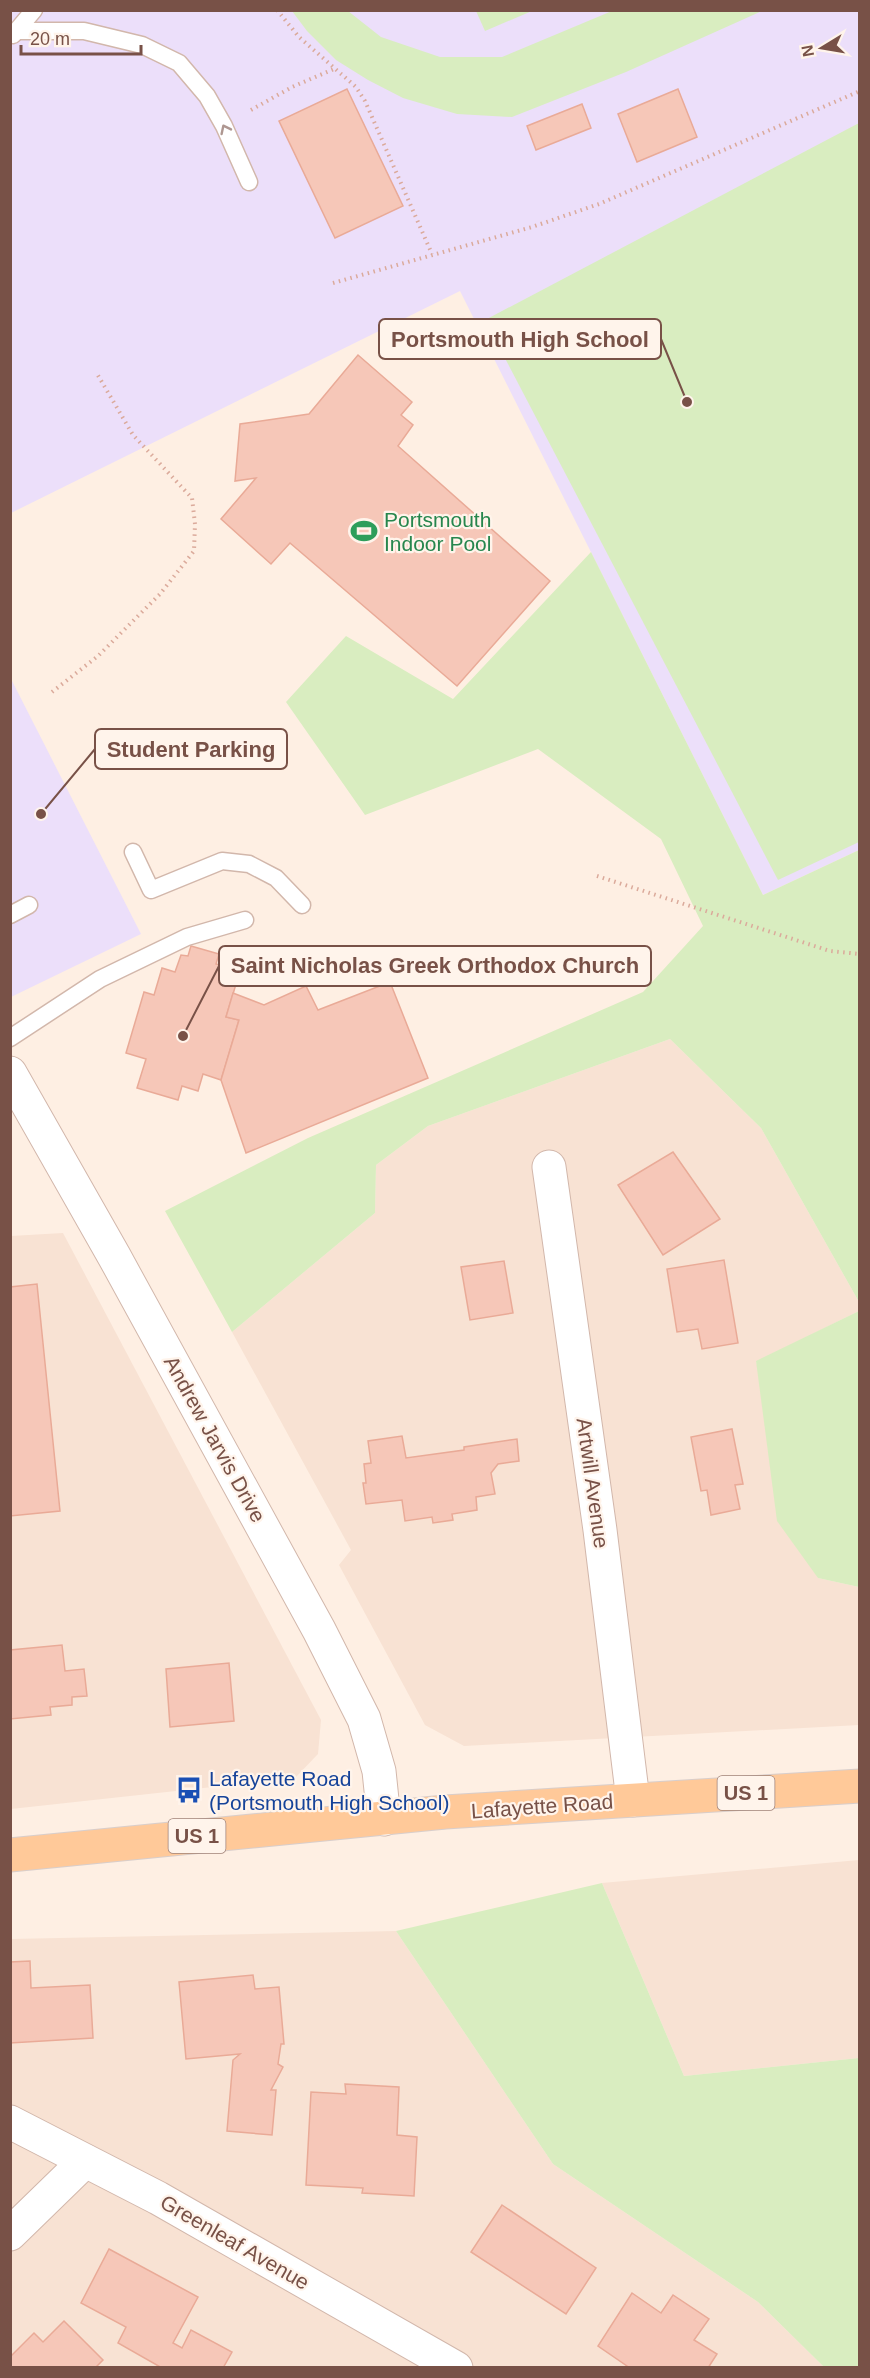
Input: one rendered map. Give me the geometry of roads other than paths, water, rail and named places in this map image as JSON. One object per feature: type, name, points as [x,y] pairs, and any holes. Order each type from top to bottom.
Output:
[{"type":"main road","name":"Lafayette Road","points":[[10,1854],[384,1819],[860,1786]]},
{"type":"street","name":"Andrew Jarvis Drive","points":[[10,1073],[114,1256],[319,1630],[364,1719],[379,1772],[384,1819]]},
{"type":"street","name":"Artwill Avenue","points":[[549,1167],[600,1530],[633,1800]]},
{"type":"street","name":"Greenleaf Avenue","points":[[10,2122],[158,2198],[456,2367]]},
{"type":"street","points":[[10,2234],[85,2161]]},
{"type":"lane","points":[[14,34],[34,10]]},
{"type":"lane","points":[[14,34],[84,30],[142,45],[179,63],[207,96],[224,126],[249,182]]},
{"type":"lane","points":[[133,852],[151,890],[222,861],[249,864],[276,878],[302,905]]},
{"type":"lane","points":[[10,915],[29,905]]},
{"type":"lane","points":[[10,1038],[100,979],[188,937],[245,920]]},
{"type":"place","name":"Portsmouth High School","points":[[687,402]]},
{"type":"place","name":"Portsmouth Indoor Pool","points":[[364,531]]},
{"type":"place","name":"Student Parking","points":[[41,814]]},
{"type":"place","name":"Saint Nicholas Greek Orthodox Church","points":[[183,1036]]},
{"type":"place","name":"Lafayette Road (Portsmouth High School)","points":[[189,1790]]}]
